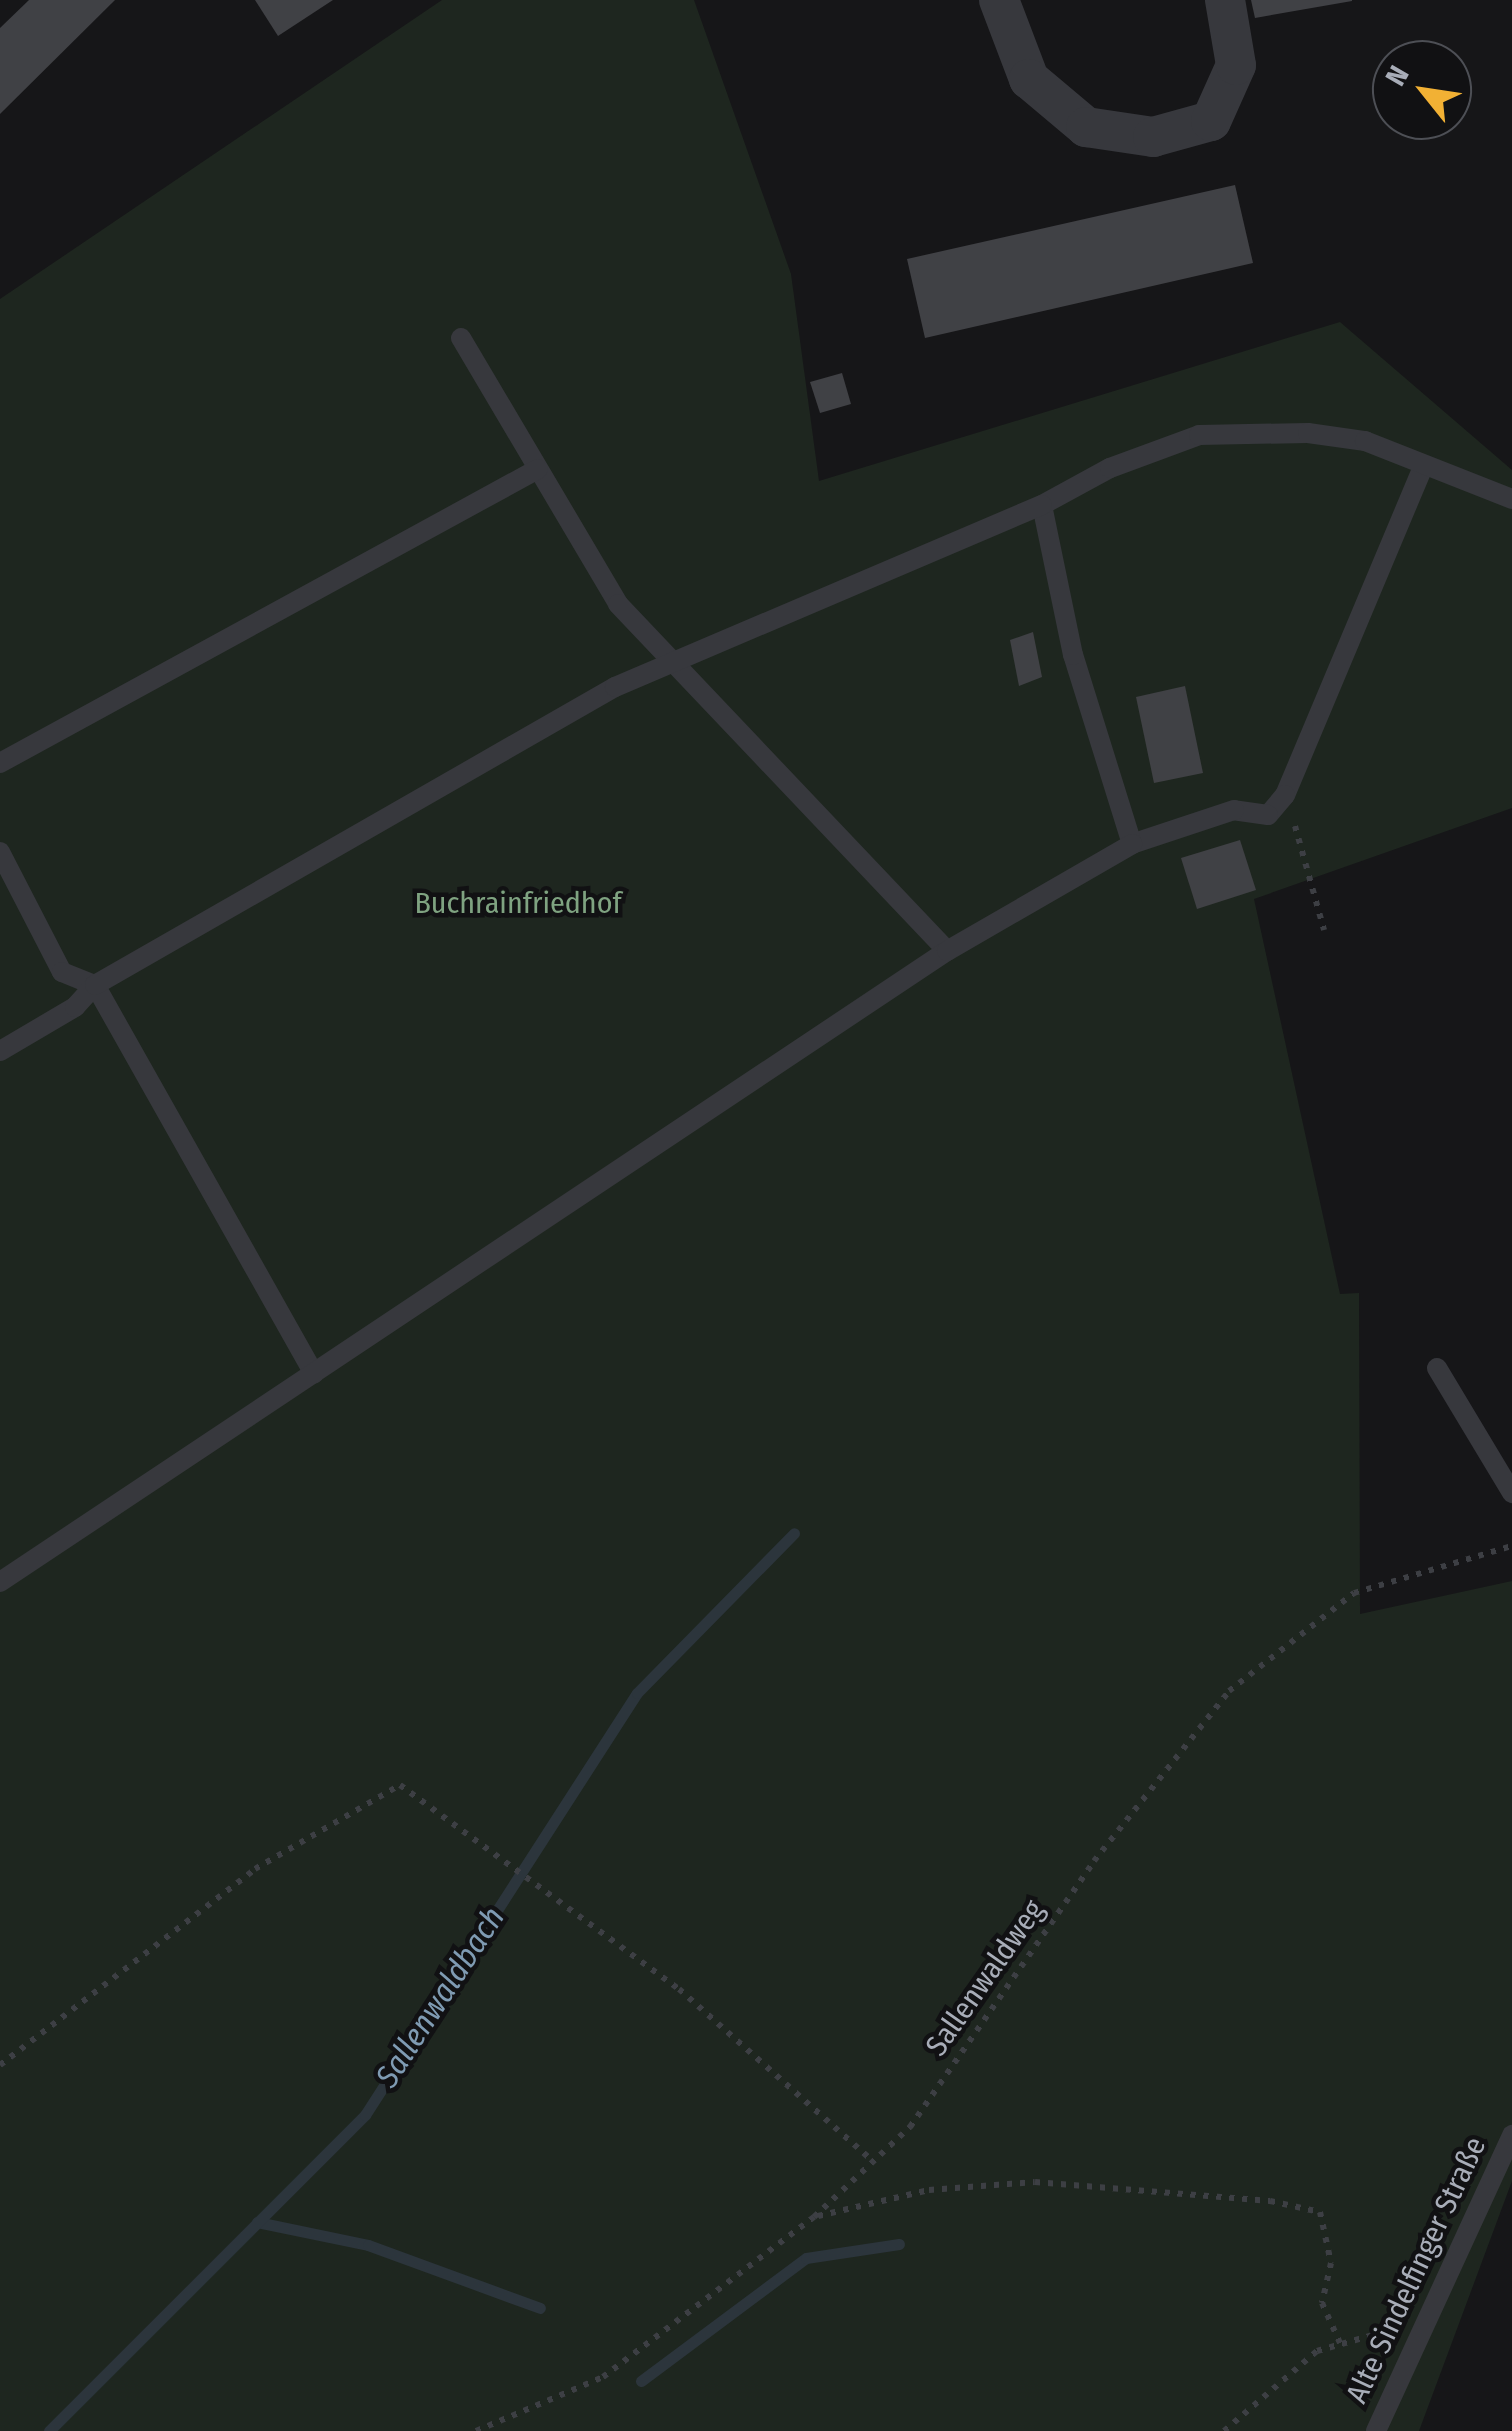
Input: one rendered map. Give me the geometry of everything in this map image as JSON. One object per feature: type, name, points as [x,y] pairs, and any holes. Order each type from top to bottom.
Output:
[{"type":"street","points":[[999,0],[1030,78],[1086,127],[1153,138],[1211,121],[1236,64],[1225,0]]},
{"type":"lane","points":[[461,338],[618,604],[680,663],[947,951]]},
{"type":"lane","points":[[0,1051],[75,1007],[95,985],[615,688],[1042,505],[1110,468],[1199,435],[1308,432],[1366,441],[1423,467],[1512,499]]},
{"type":"lane","points":[[0,1582],[947,951],[1132,844],[1234,810],[1268,814],[1285,795],[1423,467]]},
{"type":"lane","points":[[0,763],[538,469]]},
{"type":"lane","points":[[1042,505],[1073,655],[1132,844]]},
{"type":"lane","points":[[0,852],[62,972],[95,985],[314,1374]]},
{"type":"lane","points":[[1438,1368],[1512,1493]]},
{"type":"lane","name":"Alte Sindelfinger Straße","points":[[1376,2431],[1420,2322],[1512,2135]]},
{"type":"path","points":[[1285,795],[1324,930]]},
{"type":"path","name":"Sallenwaldweg","points":[[476,2431],[603,2377],[814,2217],[910,2127],[1094,1860],[1229,1692],[1354,1593],[1512,1546]]},
{"type":"path","points":[[0,2066],[255,1868],[400,1785],[679,1989],[873,2161]]},
{"type":"path","points":[[814,2217],[929,2190],[1035,2182],[1286,2204],[1320,2212],[1331,2264],[1322,2303],[1340,2343]]},
{"type":"path","points":[[1224,2431],[1317,2351],[1420,2322]]},
{"type":"green space","name":"Buchrainfriedhof","points":[[442,0],[694,0],[791,274],[819,481],[1340,322],[1512,470],[1512,808],[1254,899],[1340,1294],[1359,1293],[1360,1614],[1512,1581],[1512,2181],[1419,2431],[0,2431],[0,299]]},
{"type":"building","points":[[29,0],[115,0],[0,114],[0,28]]},
{"type":"building","points":[[255,0],[333,0],[278,36]]},
{"type":"building","points":[[1251,0],[1352,0],[1352,1],[1255,18]]},
{"type":"building","points":[[1235,185],[1253,263],[925,338],[907,259]]},
{"type":"building","points":[[842,373],[851,404],[820,413],[810,382]]},
{"type":"building","points":[[1033,632],[1042,677],[1019,686],[1010,640]]},
{"type":"building","points":[[1185,686],[1203,773],[1154,783],[1136,697]]},
{"type":"building","points":[[1240,840],[1256,890],[1197,909],[1181,858]]},
{"type":"waterway","name":"Sallenwaldbach","points":[[49,2431],[365,2115],[637,1693],[794,1533]]},
{"type":"waterway","points":[[257,2222],[368,2245],[540,2308]]},
{"type":"waterway","points":[[641,2381],[806,2258],[899,2244]]}]
